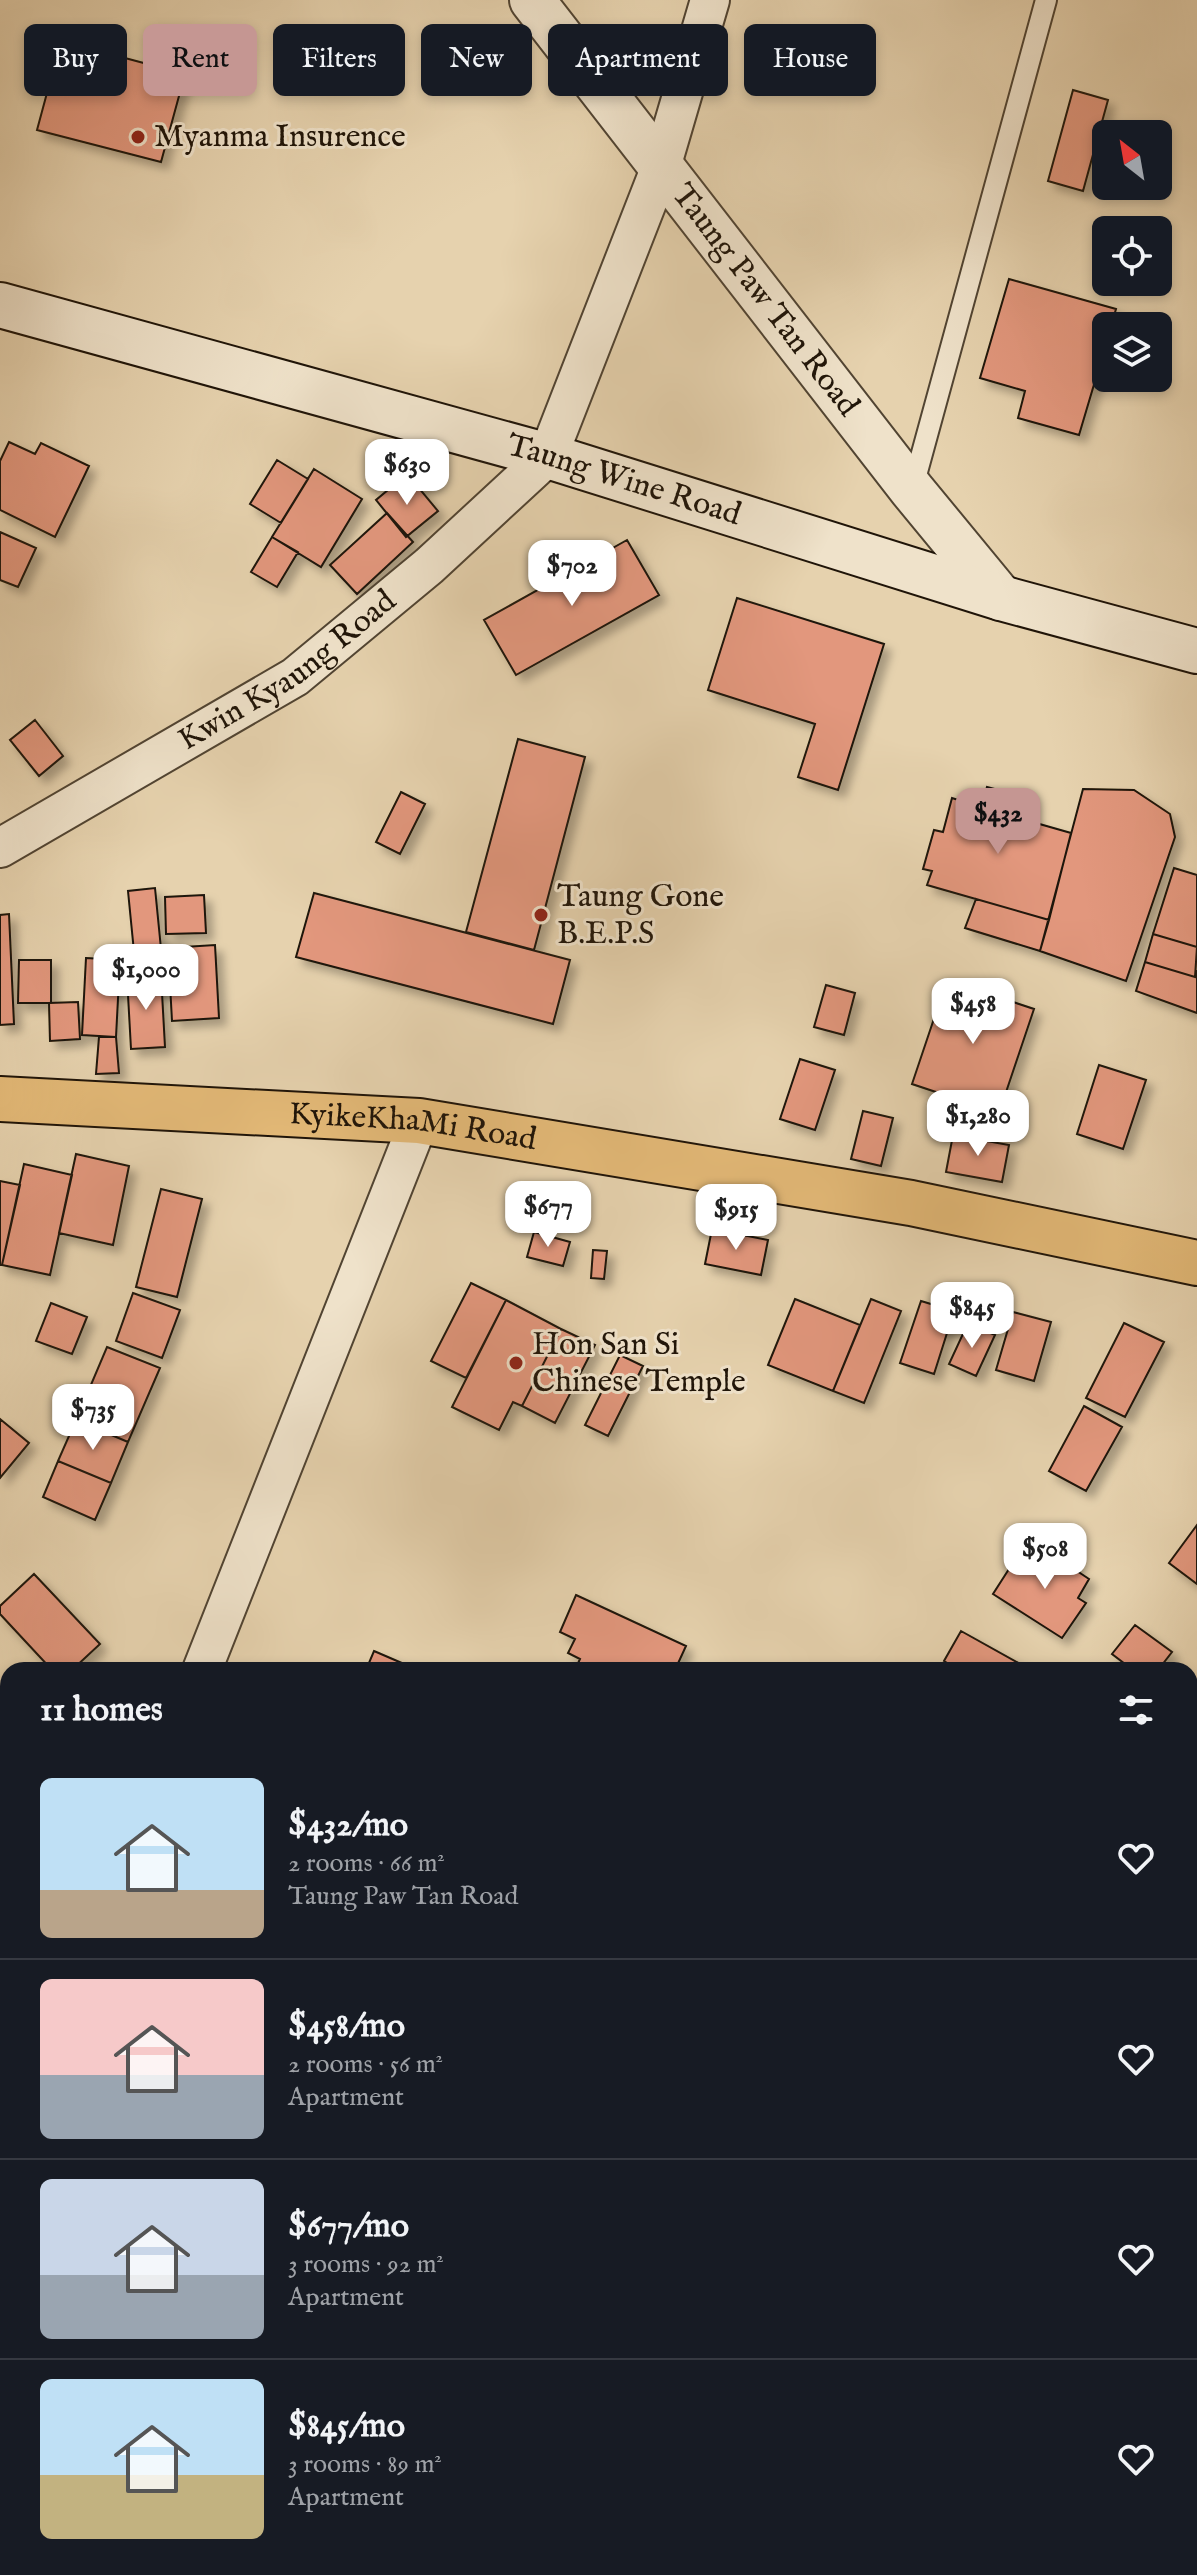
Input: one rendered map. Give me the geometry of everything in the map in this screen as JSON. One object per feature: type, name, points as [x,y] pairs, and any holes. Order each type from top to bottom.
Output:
[{"type":"main road","name":"Taung Paw Tan Road","points":[[532,0],[912,490],[1001,598]]},
{"type":"main road","name":"Taung Wine Road","points":[[0,305],[548,456],[1001,598],[1197,651]]},
{"type":"main road","name":"KyikeKhaMi Road","points":[[0,1099],[419,1121],[911,1203],[1197,1263]]},
{"type":"street","points":[[548,456],[662,164],[710,0]]},
{"type":"street","name":"Kwin Kyaung Road","points":[[0,848],[295,677],[429,566],[548,456]]},
{"type":"street","points":[[205,1662],[419,1121]]},
{"type":"lane","points":[[912,490],[1046,0]]},
{"type":"building","points":[[127,59],[143,63],[143,96],[179,96],[161,162],[37,130],[46,96],[127,96]]},
{"type":"building","points":[[1073,90],[1108,100],[1103,120],[1092,120],[1092,158],[1083,191],[1048,181]]},
{"type":"building","points":[[1009,279],[1116,309],[1115,312],[1092,312],[1092,391],[1079,435],[1018,418],[1025,391],[980,378]]},
{"type":"building","points":[[9,442],[35,454],[41,443],[89,466],[55,537],[0,510],[0,461]]},
{"type":"building","points":[[277,460],[308,479],[281,523],[250,504]]},
{"type":"building","points":[[314,469],[362,499],[321,567],[272,537]]},
{"type":"building","points":[[400,480],[406,488],[414,482],[438,511],[406,537],[376,500]]},
{"type":"building","points":[[387,513],[413,542],[357,594],[330,565]]},
{"type":"building","points":[[0,532],[36,548],[18,587],[0,580]]},
{"type":"building","points":[[272,537],[298,552],[277,587],[251,572]]},
{"type":"building","points":[[627,540],[659,595],[516,675],[484,620]]},
{"type":"building","points":[[737,598],[884,644],[838,790],[798,777],[815,724],[708,690]]},
{"type":"building","points":[[35,720],[63,756],[39,776],[10,740]]},
{"type":"building","points":[[518,739],[585,757],[534,950],[466,932]]},
{"type":"building","points":[[987,787],[1021,796],[1015,817],[1071,833],[1049,920],[927,885],[932,871],[923,869],[934,830],[943,832],[952,798],[981,807]]},
{"type":"building","points":[[1083,789],[1134,790],[1170,814],[1175,837],[1126,981],[1040,951]]},
{"type":"building","points":[[401,792],[425,804],[400,854],[376,842]]},
{"type":"building","points":[[1174,868],[1197,875],[1197,947],[1153,934]]},
{"type":"building","points":[[155,888],[162,959],[135,962],[128,891]]},
{"type":"building","points":[[314,893],[570,960],[553,1024],[296,957]]},
{"type":"building","points":[[204,895],[206,933],[166,934],[165,897]]},
{"type":"building","points":[[976,899],[1049,920],[1040,951],[965,928]]},
{"type":"building","points":[[9,914],[14,1024],[0,1025],[0,915]]},
{"type":"building","points":[[1153,934],[1197,947],[1195,977],[1145,962]]},
{"type":"building","points":[[215,945],[219,1018],[172,1021],[168,948]]},
{"type":"building","points":[[86,958],[120,960],[116,1037],[82,1035]]},
{"type":"building","points":[[19,960],[51,960],[51,1003],[18,1003]]},
{"type":"building","points":[[1145,962],[1195,977],[1197,970],[1197,1013],[1136,991]]},
{"type":"building","points":[[161,975],[165,1047],[131,1049],[127,977]]},
{"type":"building","points":[[947,980],[1034,1009],[999,1113],[912,1084]]},
{"type":"building","points":[[826,985],[855,993],[844,1035],[814,1027]]},
{"type":"building","points":[[78,1002],[80,1039],[50,1041],[49,1003]]},
{"type":"building","points":[[99,1037],[116,1037],[119,1073],[96,1074]]},
{"type":"building","points":[[800,1059],[835,1070],[815,1130],[780,1119]]},
{"type":"building","points":[[1099,1065],[1146,1080],[1123,1149],[1077,1134]]},
{"type":"building","points":[[863,1111],[893,1118],[881,1166],[851,1159]]},
{"type":"building","points":[[953,1135],[1009,1145],[1002,1182],[946,1172]]},
{"type":"building","points":[[76,1154],[129,1166],[113,1245],[59,1233]]},
{"type":"building","points":[[24,1164],[72,1175],[50,1275],[2,1265]]},
{"type":"building","points":[[0,1181],[20,1185],[2,1265],[0,1265]]},
{"type":"building","points":[[161,1189],[202,1199],[177,1297],[136,1287]]},
{"type":"building","points":[[712,1229],[768,1240],[761,1275],[705,1264]]},
{"type":"building","points":[[534,1232],[570,1242],[563,1266],[527,1257]]},
{"type":"building","points":[[593,1250],[607,1251],[604,1279],[591,1278]]},
{"type":"building","points":[[471,1283],[506,1300],[466,1378],[431,1361]]},
{"type":"building","points":[[133,1293],[180,1310],[162,1358],[116,1341]]},
{"type":"building","points":[[795,1299],[860,1325],[833,1391],[768,1365]]},
{"type":"building","points":[[871,1299],[901,1311],[864,1403],[833,1391]]},
{"type":"building","points":[[506,1300],[561,1329],[522,1406],[513,1402],[499,1430],[452,1407]]},
{"type":"building","points":[[921,1301],[954,1311],[934,1374],[900,1363]]},
{"type":"building","points":[[51,1303],[87,1317],[72,1354],[36,1341]]},
{"type":"building","points":[[1013,1312],[1051,1322],[1034,1381],[996,1370]]},
{"type":"building","points":[[968,1323],[995,1335],[976,1376],[949,1364]]},
{"type":"building","points":[[1124,1323],[1164,1342],[1125,1417],[1086,1398]]},
{"type":"building","points":[[561,1329],[595,1345],[555,1423],[522,1406]]},
{"type":"building","points":[[107,1347],[160,1368],[128,1442],[76,1420]]},
{"type":"building","points":[[620,1355],[643,1366],[608,1436],[585,1425]]},
{"type":"building","points":[[1084,1406],[1122,1427],[1086,1491],[1049,1471]]},
{"type":"building","points":[[0,1419],[29,1443],[0,1478]]},
{"type":"building","points":[[76,1420],[128,1442],[111,1483],[58,1461]]},
{"type":"building","points":[[58,1461],[111,1483],[95,1520],[43,1497]]},
{"type":"building","points":[[1197,1525],[1197,1584],[1169,1563]]},
{"type":"building","points":[[1041,1547],[1089,1579],[1078,1598],[1086,1603],[1062,1638],[993,1594],[1016,1558],[1029,1566]]},
{"type":"building","points":[[34,1574],[100,1644],[81,1662],[45,1662],[0,1614],[0,1606]]},
{"type":"building","points":[[576,1595],[686,1646],[679,1662],[579,1662],[580,1659],[568,1653],[575,1639],[560,1632]]},
{"type":"building","points":[[1135,1625],[1172,1652],[1164,1662],[1122,1662],[1112,1654]]},
{"type":"building","points":[[961,1631],[1017,1662],[946,1662]]},
{"type":"building","points":[[374,1651],[399,1662],[369,1662]]},
{"type":"place","name":"Myanma Insurence","points":[[138,137]]},
{"type":"place","name":"Taung Gone B.E.P.S","points":[[541,915]]},
{"type":"place","name":"Hon San Si Chinese Temple","points":[[516,1363]]}]
